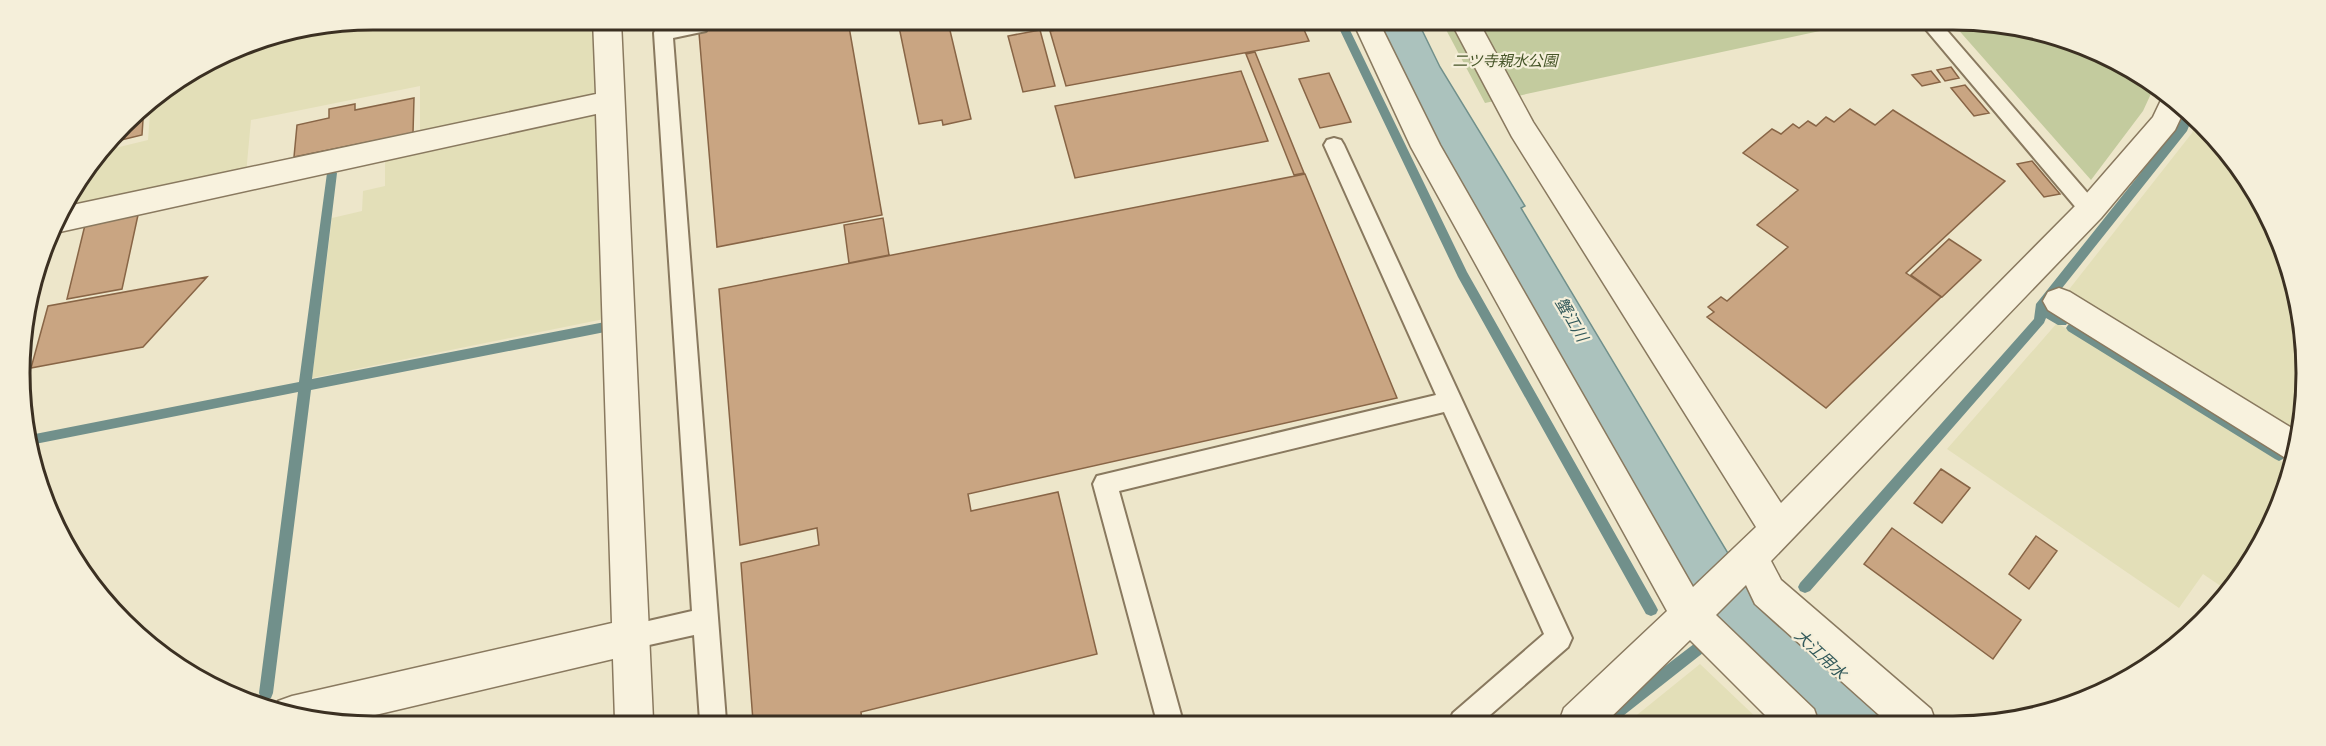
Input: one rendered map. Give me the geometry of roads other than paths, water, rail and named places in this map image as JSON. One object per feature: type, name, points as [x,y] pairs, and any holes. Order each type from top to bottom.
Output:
[{"type":"street","points":[[607,30],[634,716]]},
{"type":"street","points":[[1370,30],[1426,147],[1689,614],[1793,716]]},
{"type":"street","points":[[1469,30],[1522,129],[1778,530]]},
{"type":"street","points":[[66,219],[610,101]]},
{"type":"street","points":[[1585,716],[1778,530],[2090,210],[2165,122],[2171,108]]},
{"type":"street","points":[[2059,301],[2288,444]]},
{"type":"street","points":[[1745,560],[1768,592],[1909,716]]},
{"type":"street","points":[[313,710],[631,637]]},
{"type":"lane","points":[[678,30],[663,33],[713,716]]},
{"type":"lane","points":[[1935,30],[2090,210]]},
{"type":"lane","points":[[1334,145],[1559,638],[1469,716]]},
{"type":"lane","points":[[1168,716],[1105,484],[1451,401]]},
{"type":"lane","points":[[631,637],[706,620]]},
{"type":"water","points":[[1381,30],[1422,30],[1440,67],[1525,206],[1521,208],[1750,590],[1778,611],[1895,716],[1810,716],[1707,612],[1440,145],[1427,130]]},
{"type":"waterway","points":[[1345,30],[1462,274],[1651,610]]},
{"type":"waterway","points":[[2040,309],[2183,128],[2186,121]]},
{"type":"waterway","points":[[305,386],[332,173]]},
{"type":"waterway","points":[[1805,587],[2040,320],[2040,309]]},
{"type":"waterway","points":[[2040,309],[2062,322]]},
{"type":"waterway","points":[[305,386],[605,327]]},
{"type":"waterway","points":[[2072,328],[2279,455]]},
{"type":"waterway","points":[[37,439],[305,386]]},
{"type":"waterway","points":[[266,693],[305,386]]},
{"type":"waterway","points":[[1611,716],[1703,644]]},
{"type":"park label","name":"二ツ寺親水公園","points":[[1505,61]]},
{"type":"water label","name":"蟹江川","points":[[1572,319]]},
{"type":"water label","name":"大江用水","points":[[1821,654]]}]
